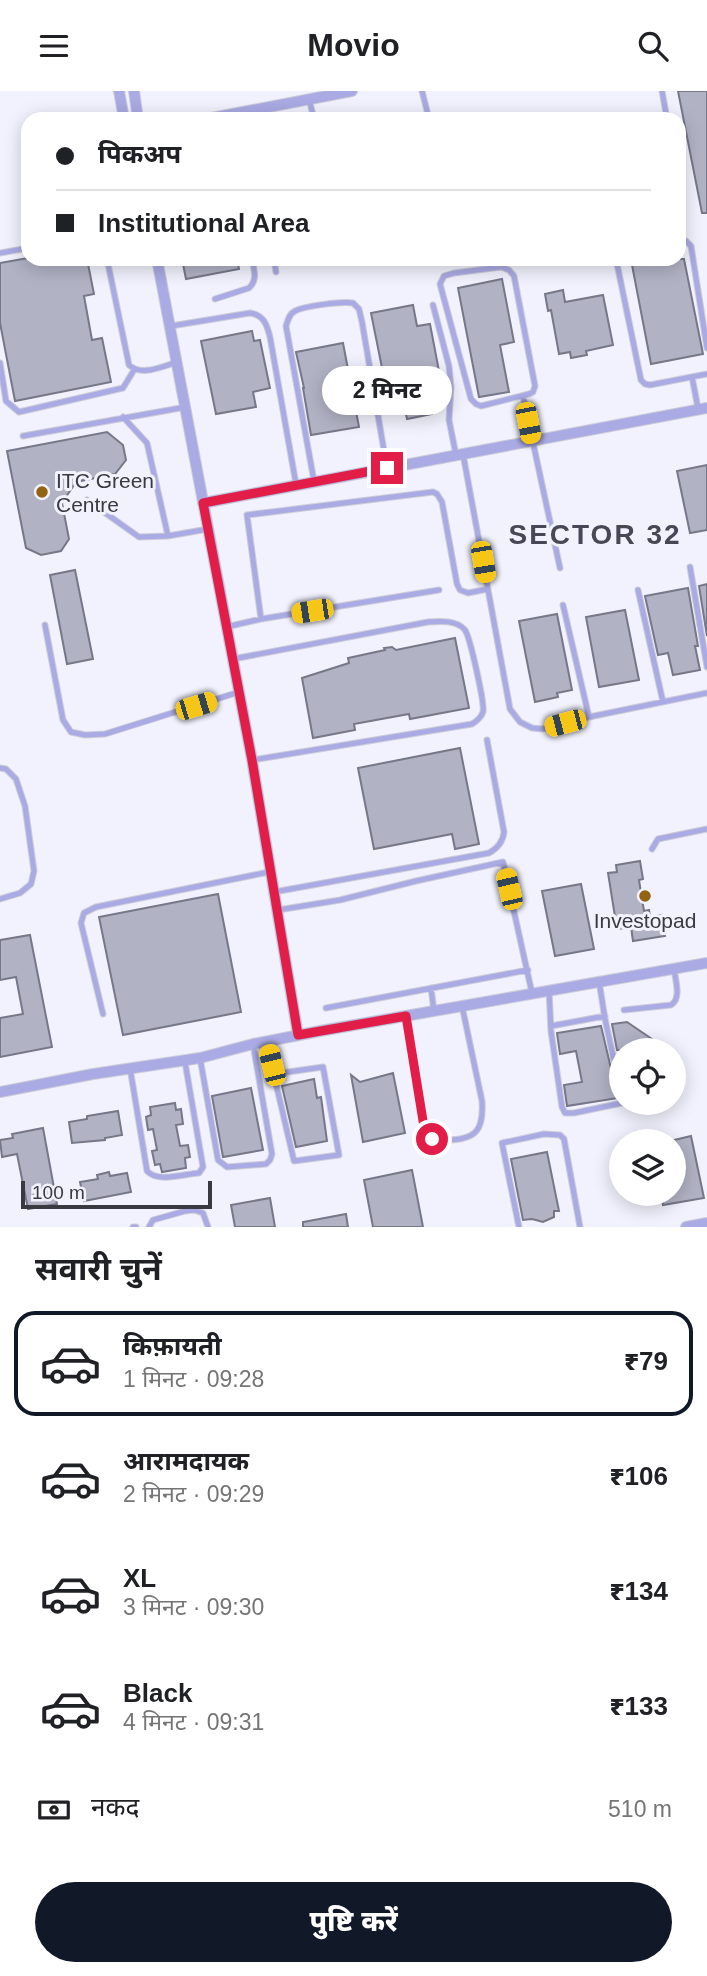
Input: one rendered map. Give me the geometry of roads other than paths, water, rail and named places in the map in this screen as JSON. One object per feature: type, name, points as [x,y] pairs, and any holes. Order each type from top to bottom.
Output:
[{"type":"street","points":[[119,91],[123,112]]},
{"type":"street","points":[[134,91],[137,112]]},
{"type":"street","points":[[249,112],[352,91]]},
{"type":"street","points":[[158,266],[252,760],[298,1035]]},
{"type":"street","points":[[203,503],[703,409]]},
{"type":"street","points":[[0,1092],[200,1058],[298,1035],[707,963]]},
{"type":"street","points":[[686,1227],[707,1223]]},
{"type":"lane","points":[[422,91],[427,112]]},
{"type":"lane","points":[[662,91],[666,112]]},
{"type":"lane","points":[[309,99],[312,112]]},
{"type":"lane","points":[[686,241],[691,246],[707,348]]},
{"type":"lane","points":[[0,253],[21,249]]},
{"type":"lane","points":[[108,266],[126,361],[134,370],[142,372],[178,362]]},
{"type":"lane","points":[[215,299],[249,288],[255,279],[253,266]]},
{"type":"lane","points":[[275,266],[276,272]]},
{"type":"lane","points":[[618,266],[645,384],[707,374]]},
{"type":"lane","points":[[501,267],[514,276],[535,386],[533,392],[523,396],[481,406],[471,399],[440,284],[444,276],[501,267]]},
{"type":"lane","points":[[314,481],[286,326],[288,317],[296,311],[345,301],[354,303],[359,309],[387,468]]},
{"type":"lane","points":[[433,305],[449,366],[449,420],[460,455],[510,709],[520,722],[542,729],[707,693]]},
{"type":"lane","points":[[171,326],[250,313],[262,317],[270,337],[296,485]]},
{"type":"lane","points":[[0,363],[6,401],[19,412],[123,388],[134,370]]},
{"type":"lane","points":[[692,377],[703,409]]},
{"type":"lane","points":[[523,396],[561,568]]},
{"type":"lane","points":[[23,436],[186,407]]},
{"type":"lane","points":[[123,417],[147,443],[168,536]]},
{"type":"lane","points":[[261,619],[247,515],[433,492],[442,502],[460,590],[468,593],[488,589]]},
{"type":"lane","points":[[87,500],[139,537],[168,536],[208,529]]},
{"type":"lane","points":[[691,567],[707,667]]},
{"type":"lane","points":[[226,627],[439,590]]},
{"type":"lane","points":[[638,590],[663,702]]},
{"type":"lane","points":[[563,605],[589,717]]},
{"type":"lane","points":[[233,659],[441,621],[457,624],[465,630],[481,693],[484,709],[480,718],[472,724],[252,760]]},
{"type":"lane","points":[[45,625],[63,720],[71,732],[85,735],[105,734],[239,692]]},
{"type":"lane","points":[[274,892],[489,853],[496,849],[504,832],[487,740]]},
{"type":"lane","points":[[0,768],[6,769],[16,779],[25,806],[34,871],[31,884],[20,893],[0,899]]},
{"type":"lane","points":[[652,849],[658,839],[707,829]]},
{"type":"lane","points":[[277,910],[340,900],[503,862],[532,993]]},
{"type":"lane","points":[[103,1014],[81,923],[84,913],[96,907],[271,872]]},
{"type":"lane","points":[[624,1010],[675,1003],[677,998],[674,968]]},
{"type":"lane","points":[[326,1008],[528,970]]},
{"type":"lane","points":[[599,981],[610,1038]]},
{"type":"lane","points":[[431,988],[434,1011]]},
{"type":"lane","points":[[549,990],[562,1107],[565,1112],[574,1113],[609,1106]]},
{"type":"lane","points":[[406,1016],[425,1133],[432,1139],[458,1140],[472,1137],[480,1127],[483,1116],[462,1006]]},
{"type":"lane","points":[[551,1026],[605,1016]]},
{"type":"lane","points":[[266,1041],[294,1161],[339,1155],[323,1067],[274,1075]]},
{"type":"lane","points":[[200,1058],[218,1160],[227,1167],[266,1164],[272,1154],[253,1044]]},
{"type":"lane","points":[[130,1068],[147,1171],[158,1178],[199,1173],[203,1167],[202,1158],[184,1060]]},
{"type":"lane","points":[[519,1227],[502,1143],[544,1134],[559,1135],[564,1139],[580,1226],[571,1227]]},
{"type":"lane","points":[[149,1227],[153,1220],[194,1210],[203,1213],[208,1227]]},
{"type":"place","name":"ITC Green Centre","points":[[42,492]]},
{"type":"place","name":"Investopad","points":[[645,896]]},
{"type":"district","name":"SECTOR 32","points":[[595,534]]}]
